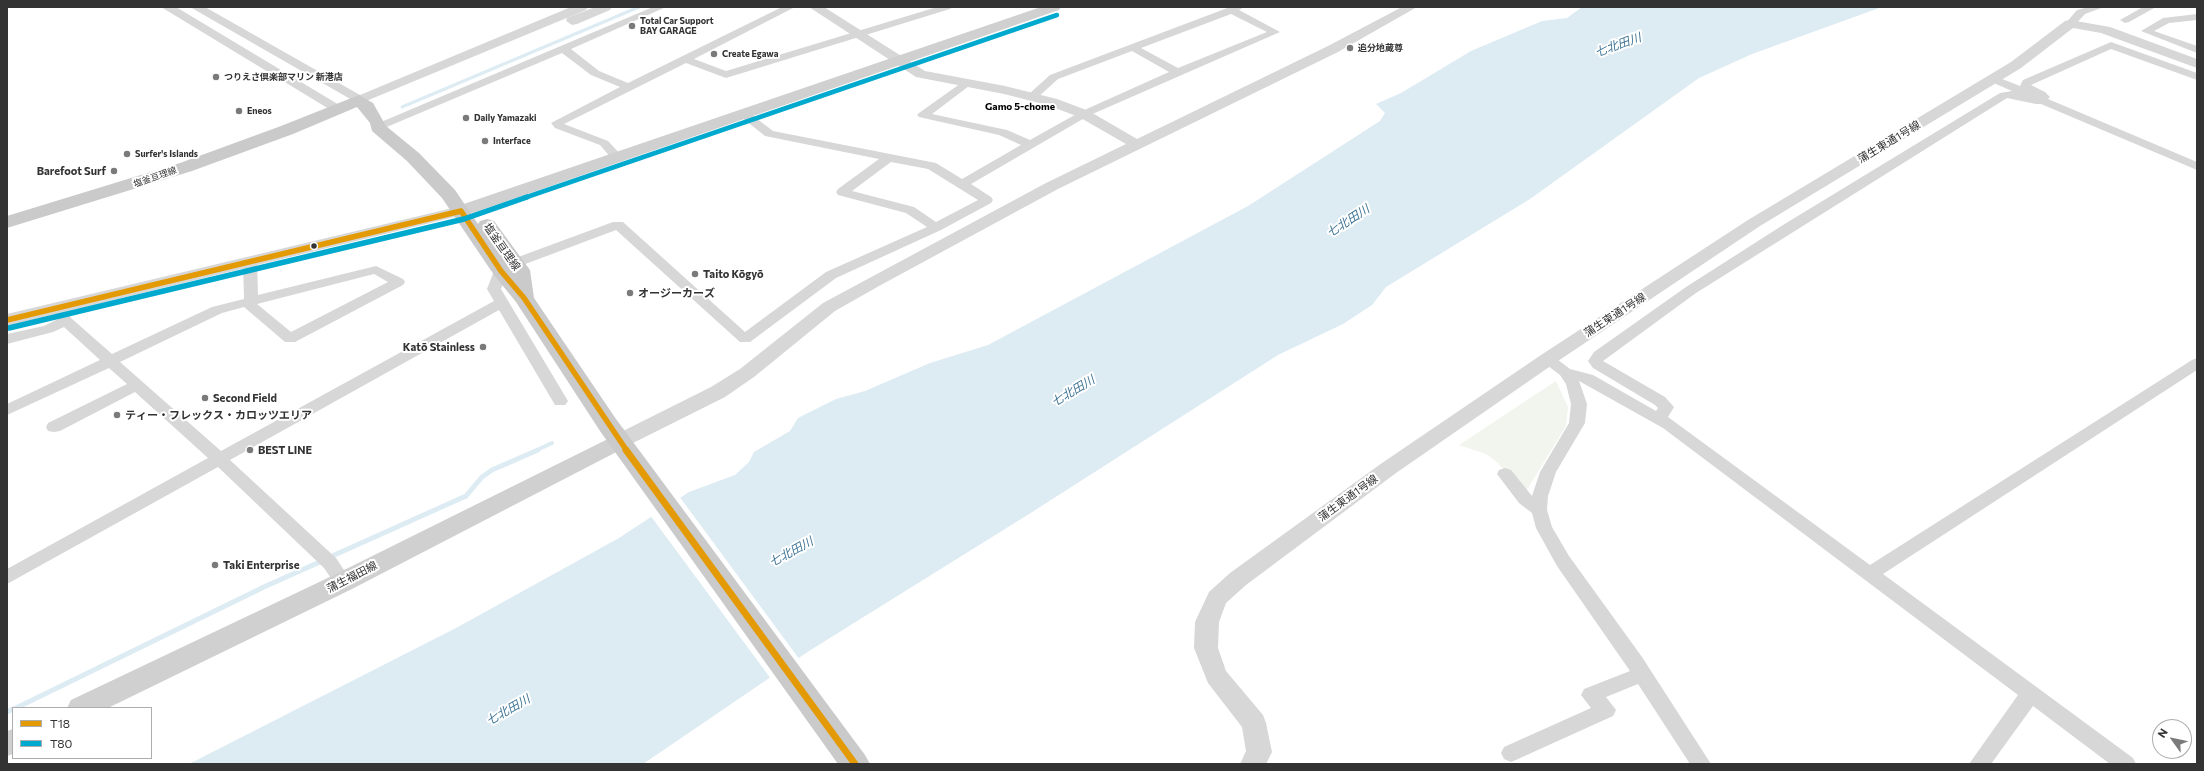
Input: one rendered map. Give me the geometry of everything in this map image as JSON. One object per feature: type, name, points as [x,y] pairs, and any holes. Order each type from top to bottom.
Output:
[{"type":"main road","points":[[461,211],[1054,7]]},
{"type":"main road","name":"塩釜亘理線","points":[[363,115],[413,156],[450,194],[461,211],[507,261],[524,298],[624,446],[851,759]]},
{"type":"main road","name":"塩釜亘理線","points":[[7,222],[363,115]]},
{"type":"main road","name":"塩釜亘理線","points":[[7,232],[134,194],[363,115]]},
{"type":"main road","name":"蒲生福田線","points":[[83,707],[331,567],[624,446]]},
{"type":"street","points":[[167,7],[363,115],[564,48],[661,7]]},
{"type":"street","points":[[196,7],[363,115]]},
{"type":"street","points":[[363,115],[582,7]]},
{"type":"street","points":[[363,115],[606,7]]},
{"type":"street","points":[[617,157],[604,143],[557,124],[628,87],[790,7]]},
{"type":"street","points":[[815,7],[921,74],[1033,96],[1084,114],[1136,144]]},
{"type":"street","points":[[686,59],[726,75],[947,7]]},
{"type":"street","points":[[624,446],[723,390],[747,373],[817,316],[840,300],[1052,186],[1333,49],[1411,7]]},
{"type":"street","points":[[2070,24],[2081,12],[2099,7]]},
{"type":"street","points":[[2125,20],[2151,7]]},
{"type":"street","points":[[962,184],[1084,114],[1177,72],[1276,32],[1235,8],[1054,77],[1033,96]]},
{"type":"street","points":[[2197,17],[2167,20],[2146,31],[2197,50]]},
{"type":"street","points":[[2070,24],[2105,30],[2197,64]]},
{"type":"street","name":"蒲生東通1号線","points":[[1253,764],[1259,752],[1254,723],[1216,676],[1206,648],[1207,622],[1217,598],[1238,579],[1389,468],[1548,359],[1754,223],[2016,65],[2070,24]]},
{"type":"street","points":[[2042,100],[2044,97],[2041,94],[2025,86],[2027,82],[2111,45],[2197,77]]},
{"type":"street","points":[[1132,47],[1177,72]]},
{"type":"street","points":[[564,48],[595,72],[628,87]]},
{"type":"street","points":[[1993,79],[2197,166]]},
{"type":"street","points":[[968,83],[923,114],[1003,132],[1030,145]]},
{"type":"street","points":[[1657,418],[1664,412],[1666,407],[1660,401],[1598,365],[1595,361],[1599,355],[1691,290],[2004,95],[2010,94],[2036,101],[2042,100]]},
{"type":"street","points":[[560,401],[494,289],[507,261],[618,225],[745,339],[831,275],[936,227],[987,200],[932,166],[769,134],[744,114]]},
{"type":"street","points":[[888,158],[842,192],[910,210],[936,227]]},
{"type":"street","points":[[7,320],[57,306],[461,211]]},
{"type":"street","points":[[7,410],[217,310],[251,301],[376,270],[398,282],[290,339],[250,305],[251,301],[250,261]]},
{"type":"street","points":[[9,571],[219,459],[502,302]]},
{"type":"street","points":[[57,306],[66,321],[219,459],[331,567]]},
{"type":"street","points":[[7,339],[48,329],[66,321]]},
{"type":"street","points":[[1548,359],[1565,372],[1573,384],[1579,404],[1577,423],[1548,472],[1540,496],[1539,510],[1544,528],[1563,561],[1642,674],[1701,764]]},
{"type":"street","points":[[1869,574],[2197,363]]},
{"type":"street","points":[[1565,372],[1588,379],[1668,424],[2126,764]]},
{"type":"street","points":[[54,427],[137,385]]},
{"type":"street","points":[[1505,474],[1525,499],[1539,510]]},
{"type":"street","points":[[1511,753],[1606,710],[1591,695],[1642,674]]},
{"type":"street","points":[[1979,764],[2031,693]]},
{"type":"shaded area","points":[[1556,381],[1568,407],[1566,426],[1525,493],[1497,462],[1486,454],[1459,445]]},
{"type":"water","name":"七北田川","points":[[1582,7],[1882,7],[1752,54],[1699,78],[1530,199],[1386,287],[1372,305],[1343,324],[1278,355],[1029,514],[809,651],[643,764],[189,764],[456,628],[619,538],[689,492],[735,475],[749,462],[754,452],[790,431],[798,418],[836,399],[865,391],[930,363],[988,345],[1248,206],[1380,121],[1385,113],[1376,104],[1401,93],[1471,51],[1542,21],[1567,18]]},
{"type":"pier","points":[[679,496],[800,660],[771,679],[650,515]]},
{"type":"waterway","points":[[402,107],[639,7]]},
{"type":"waterway","points":[[535,451],[552,443]]},
{"type":"waterway","points":[[330,557],[466,496],[482,477],[492,470],[538,450]]},
{"type":"waterway","points":[[18,707],[266,586],[322,561]]},
{"type":"waterway","points":[[7,712],[12,710]]},
{"type":"transit line","name":"T80","points":[[9,328],[464,219],[1057,15]]},
{"type":"transit line","name":"T18","points":[[7,320],[461,211],[501,271],[524,298],[608,425],[855,764]]},
{"type":"place","name":"Total Car Support BAY GARAGE","points":[[632,26]]},
{"type":"place","name":"追分地蔵尊","points":[[1350,48]]},
{"type":"place","name":"Create Egawa","points":[[714,54]]},
{"type":"place","name":"つりえさ倶楽部マリン 新港店","points":[[216,77]]},
{"type":"place","name":"Eneos","points":[[239,111]]},
{"type":"place","name":"Daily Yamazaki","points":[[466,118]]},
{"type":"place","name":"Interface","points":[[485,141]]},
{"type":"place","name":"Surfer's Islands","points":[[127,154]]},
{"type":"place","name":"Barefoot Surf","points":[[114,171]]},
{"type":"place","name":"Taito Kōgyō","points":[[695,274]]},
{"type":"place","name":"オージーカーズ","points":[[630,293]]},
{"type":"place","name":"Katō Stainless","points":[[483,347]]},
{"type":"place","name":"Second Field","points":[[205,398]]},
{"type":"place","name":"ティー・フレックス・カロッツエリア","points":[[117,415]]},
{"type":"place","name":"BEST LINE","points":[[250,450]]},
{"type":"place","name":"Taki Enterprise","points":[[215,565]]},
{"type":"district","name":"Gamo 5-chome","points":[[1020,107]]}]
